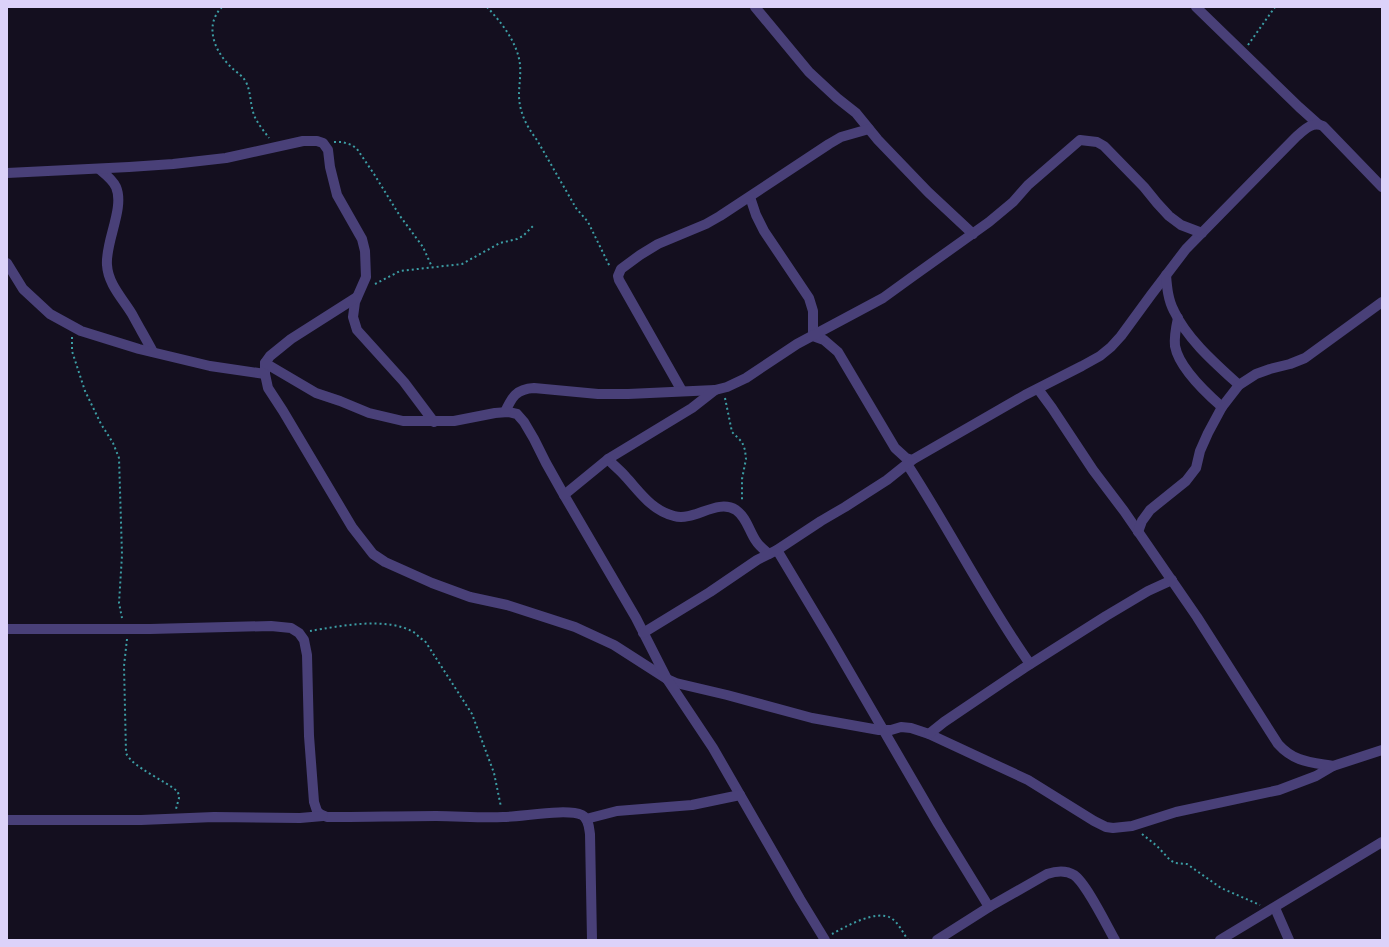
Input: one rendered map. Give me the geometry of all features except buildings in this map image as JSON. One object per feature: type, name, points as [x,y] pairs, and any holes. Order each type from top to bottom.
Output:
[{"type":"street","points":[[755,7],[809,72],[856,113],[928,192],[973,234]]},
{"type":"street","points":[[1196,7],[1299,107],[1318,124],[1329,131],[1382,186]]},
{"type":"street","points":[[643,633],[710,592],[740,570],[773,552],[845,507],[887,480],[910,462],[1038,389],[1100,356],[1121,336],[1186,249],[1296,137],[1307,127],[1318,124]]},
{"type":"street","points":[[682,391],[618,276],[621,269],[624,265],[653,247],[706,224],[841,137],[869,129]]},
{"type":"street","points":[[564,495],[608,459],[692,408],[719,389],[746,378],[797,344],[882,298],[973,234],[1013,202],[1028,185],[1080,140],[1097,142],[1104,146],[1144,187],[1169,216],[1180,225],[1202,233]]},
{"type":"street","points":[[7,173],[99,169],[226,158],[303,141],[317,141],[323,143],[328,150],[330,167],[337,195],[362,239],[365,251],[366,277],[359,293],[353,317],[357,330],[404,382],[434,422]]},
{"type":"street","points":[[99,169],[111,180],[116,188],[117,197],[116,222],[108,254],[107,265],[109,277],[153,352]]},
{"type":"street","points":[[750,197],[756,215],[764,231],[809,298],[812,311],[813,336]]},
{"type":"street","points":[[7,263],[23,289],[50,314],[81,331],[153,352],[210,366],[265,374]]},
{"type":"street","points":[[1166,275],[1168,292],[1173,310],[1178,318],[1187,331],[1216,364],[1239,385]]},
{"type":"street","points":[[359,293],[291,339],[270,356],[265,363],[265,374],[268,388],[287,417],[343,513],[364,544],[379,559],[432,583],[470,597],[507,605],[575,627],[614,645],[667,679],[799,715],[884,731],[903,727],[929,734],[1028,780],[1106,827],[1121,828],[1132,826],[1176,812],[1279,790],[1316,776],[1333,766],[1382,750]]},
{"type":"street","points":[[1138,532],[1142,521],[1150,510],[1186,481],[1196,468],[1208,433],[1222,407],[1239,385],[1256,374],[1305,358],[1382,302]]},
{"type":"street","points":[[1178,318],[1175,335],[1175,345],[1178,354],[1197,381],[1222,407]]},
{"type":"street","points":[[813,336],[824,340],[838,352],[895,448],[910,462],[1002,623],[1030,664]]},
{"type":"street","points":[[265,363],[316,393],[369,413],[403,421],[454,421],[506,412],[517,414],[524,422],[534,439],[564,495],[629,605],[667,679],[713,748],[796,894],[824,939]]},
{"type":"street","points":[[506,412],[516,393],[526,388],[598,394],[628,394],[719,389]]},
{"type":"street","points":[[1038,389],[1096,475],[1124,511],[1172,580],[1278,744],[1296,759],[1333,766]]},
{"type":"street","points":[[608,459],[626,476],[652,506],[664,513],[675,517],[685,517],[718,508],[729,507],[736,510],[742,517],[756,542],[773,552],[884,731],[938,824],[989,907]]},
{"type":"street","points":[[929,734],[956,713],[1030,664],[1148,591],[1172,580]]},
{"type":"street","points":[[7,629],[291,628],[299,633],[304,640],[307,655],[312,789],[317,811],[323,816]]},
{"type":"street","points":[[586,819],[617,811],[692,805],[740,796]]},
{"type":"street","points":[[7,820],[179,819],[214,817],[300,818],[323,816],[503,818],[574,813],[584,816],[590,834],[592,940]]},
{"type":"street","points":[[1220,940],[1272,910],[1382,842]]},
{"type":"street","points":[[937,940],[989,907],[1047,874],[1058,871],[1069,872],[1076,877],[1085,888],[1116,940]]},
{"type":"street","points":[[1272,910],[1289,940]]},
{"type":"path","points":[[222,7],[213,21],[212,28],[215,41],[222,57],[246,82],[250,92],[254,115],[275,147]]},
{"type":"path","points":[[487,7],[500,22],[514,44],[518,56],[520,64],[519,96],[524,119],[576,208],[588,222],[611,269],[618,276]]},
{"type":"path","points":[[1242,52],[1275,7]]},
{"type":"path","points":[[323,143],[342,142],[352,145],[357,149],[400,216],[423,247],[432,267]]},
{"type":"path","points":[[359,293],[386,277],[400,271],[462,264],[500,243],[523,236],[534,225]]},
{"type":"path","points":[[71,326],[72,351],[85,391],[101,424],[113,443],[119,458],[122,555],[120,603],[121,617],[130,629],[124,666],[126,753],[132,762],[170,785],[178,792],[179,798],[176,807],[179,819]]},
{"type":"path","points":[[719,389],[732,432],[742,442],[745,450],[746,465],[743,473],[742,517]]},
{"type":"path","points":[[299,633],[332,627],[381,624],[398,627],[414,633],[425,641],[472,714],[494,772],[503,818]]},
{"type":"path","points":[[1132,826],[1157,846],[1170,860],[1175,863],[1187,864],[1221,888],[1272,910]]},
{"type":"path","points":[[824,939],[854,923],[867,918],[883,915],[894,920],[908,940]]}]
